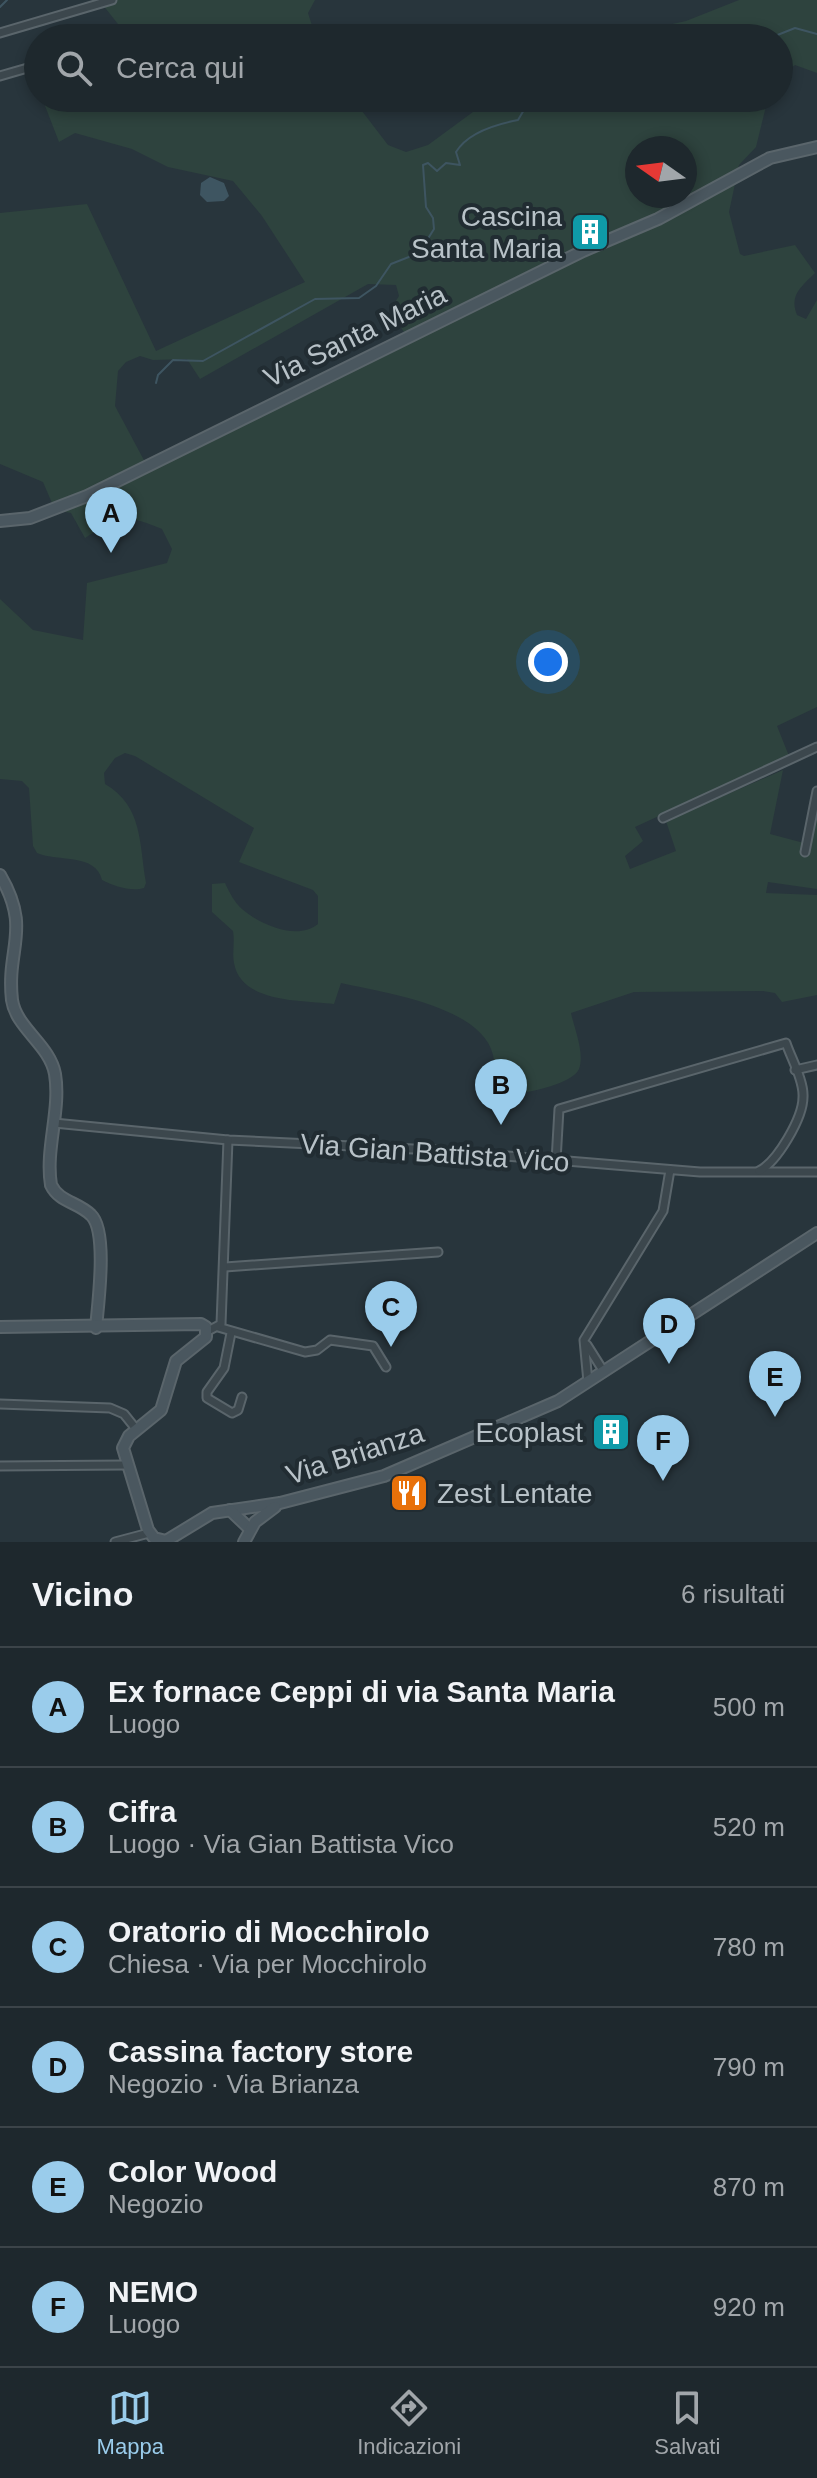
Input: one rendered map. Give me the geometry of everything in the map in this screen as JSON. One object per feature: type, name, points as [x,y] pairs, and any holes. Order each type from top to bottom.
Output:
[{"type":"street","points":[[31,24],[112,0]]},
{"type":"street","points":[[0,33],[24,26]]},
{"type":"street","points":[[0,76],[24,69]]},
{"type":"street","name":"Via Santa Maria","points":[[0,521],[30,518],[87,496],[583,251],[658,219],[770,158],[817,147]]},
{"type":"street","points":[[663,818],[817,747]]},
{"type":"street","points":[[805,852],[817,791]]},
{"type":"street","points":[[0,875],[15,904],[18,922],[12,992],[14,1008],[53,1066],[51,1185],[58,1196],[90,1214],[99,1229],[96,1328]]},
{"type":"street","points":[[556,1161],[559,1109],[786,1043],[803,1097],[787,1139],[771,1165],[757,1172]]},
{"type":"street","points":[[795,1070],[817,1065]]},
{"type":"street","name":"Via Gian Battista Vico","points":[[54,1123],[228,1140],[434,1150],[670,1170],[817,1172]]},
{"type":"street","points":[[155,1538],[125,1465],[123,1446],[136,1429],[159,1413],[174,1365],[185,1351],[213,1329],[223,1308],[228,1140]]},
{"type":"street","points":[[588,1382],[586,1335],[663,1211],[670,1170]]},
{"type":"street","name":"Via Brianza","points":[[230,1510],[280,1503],[384,1476],[558,1401],[817,1233]]},
{"type":"street","points":[[225,1267],[438,1252]]},
{"type":"street","points":[[0,1327],[203,1325],[305,1352],[317,1350],[330,1340],[373,1346],[386,1367]]},
{"type":"street","points":[[231,1333],[224,1368],[207,1392],[207,1398],[232,1413],[238,1410],[242,1397]]},
{"type":"street","points":[[586,1335],[590,1354],[604,1372]]},
{"type":"street","points":[[0,1404],[110,1408],[124,1414],[136,1429]]},
{"type":"street","points":[[0,1466],[125,1465]]},
{"type":"street","points":[[244,1542],[253,1526],[280,1503]]},
{"type":"street","points":[[115,1542],[155,1538],[171,1540],[206,1516],[230,1510],[253,1526]]},
{"type":"street","points":[[244,1510],[253,1526]]},
{"type":"green space","points":[[99,0],[315,0],[308,13],[312,24],[118,24]]},
{"type":"green space","points":[[739,0],[817,0],[817,73],[793,66],[793,24],[672,24]]},
{"type":"green space","points":[[47,112],[363,112],[388,145],[406,152],[428,145],[473,112],[765,112],[756,147],[739,165],[729,212],[740,254],[744,256],[795,245],[815,273],[798,292],[794,302],[797,315],[806,319],[817,300],[817,707],[777,726],[789,756],[635,827],[643,841],[625,856],[630,869],[676,851],[666,821],[783,770],[770,834],[804,843],[801,854],[807,857],[817,809],[817,889],[768,882],[766,893],[817,895],[817,995],[782,1002],[775,993],[763,991],[634,992],[571,1013],[581,1056],[579,1069],[573,1076],[539,1090],[490,1098],[493,1055],[485,1038],[451,1013],[404,997],[341,983],[334,1004],[275,997],[248,986],[239,976],[234,963],[233,931],[212,912],[212,884],[225,883],[237,904],[250,915],[290,931],[310,929],[318,924],[318,896],[313,890],[239,862],[254,828],[135,756],[125,753],[115,758],[104,773],[105,784],[117,793],[133,814],[140,840],[146,883],[144,888],[117,886],[102,880],[98,871],[84,862],[37,853],[33,846],[29,788],[22,781],[0,779],[0,599],[33,630],[83,640],[87,583],[167,563],[172,549],[162,529],[130,519],[114,521],[85,538],[71,513],[55,510],[43,482],[0,464],[0,213],[87,204],[156,351],[305,282],[262,216],[233,181],[168,167],[132,149],[75,133],[59,142]],"holes":[[[368,284],[396,285],[399,296],[390,310],[407,337],[146,464],[115,406],[118,371],[126,362],[140,356],[153,360],[187,359],[200,379]]]},
{"type":"water","points":[[210,177],[224,183],[229,196],[224,201],[207,202],[200,195],[201,183]]},
{"type":"waterway","points":[[0,7],[7,0]]},
{"type":"waterway","points":[[793,29],[817,34]]},
{"type":"waterway","points":[[156,383],[158,375],[173,360],[203,361],[315,299],[359,298],[376,286],[391,264],[419,253],[434,229],[433,218],[426,207],[423,165],[428,163],[437,171],[446,163],[460,165],[456,152],[468,139],[484,130],[518,120],[523,112]]},
{"type":"place","name":"Cascina Santa Maria","points":[[590,232]]},
{"type":"place","name":"Ex fornace Ceppi di via Santa Maria","points":[[111,553]]},
{"type":"place","name":"Cifra","points":[[501,1125]]},
{"type":"place","name":"Oratorio di Mocchirolo","points":[[391,1347]]},
{"type":"place","name":"Cassina factory store","points":[[669,1364]]},
{"type":"place","name":"Color Wood","points":[[775,1417]]},
{"type":"place","name":"Ecoplast","points":[[611,1432]]},
{"type":"place","name":"NEMO","points":[[663,1481]]},
{"type":"place","name":"Zest Lentate","points":[[409,1493]]}]
